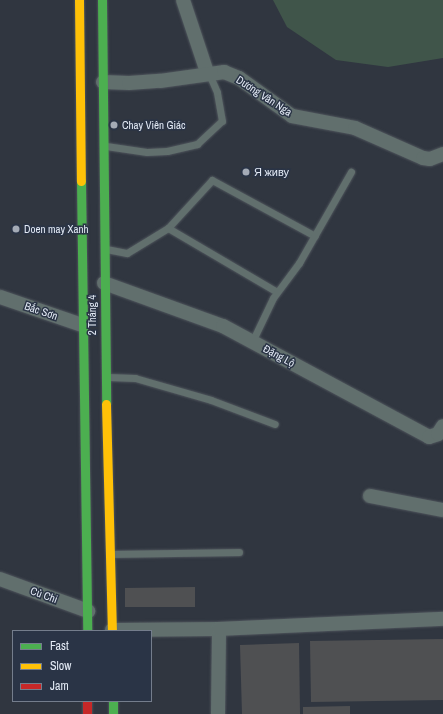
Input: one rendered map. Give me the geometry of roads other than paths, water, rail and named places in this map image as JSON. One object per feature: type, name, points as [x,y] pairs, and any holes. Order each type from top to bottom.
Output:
[{"type":"main road","name":"2 Tháng 4","points":[[79,0],[87,630]]},
{"type":"main road","name":"2 Tháng 4","points":[[102,0],[104,332],[112,630]]},
{"type":"main road","points":[[82,325],[104,332]]},
{"type":"main road","points":[[87,702],[87,714]]},
{"type":"street","points":[[184,0],[207,72]]},
{"type":"street","name":"Dương Vân Nga","points":[[103,82],[129,83],[160,81],[207,72],[224,72],[239,78],[292,116],[354,128],[423,158],[430,159],[443,154]]},
{"type":"street","name":"Đặng Lộ","points":[[104,283],[204,317],[429,436],[438,434],[443,426]]},
{"type":"street","name":"Bắc Sơn","points":[[0,297],[82,325]]},
{"type":"street","points":[[370,496],[443,510]]},
{"type":"street","name":"Củ Chi","points":[[0,579],[88,611]]},
{"type":"street","points":[[152,630],[219,629],[443,619]]},
{"type":"street","points":[[218,714],[219,629]]},
{"type":"lane","points":[[104,146],[147,152],[167,151],[197,144],[222,121],[217,92],[207,72]]},
{"type":"lane","points":[[252,342],[277,292],[300,263],[351,172]]},
{"type":"lane","points":[[104,248],[127,253],[168,228],[212,180],[315,236]]},
{"type":"lane","points":[[168,228],[277,292]]},
{"type":"lane","points":[[106,377],[135,378],[211,400],[275,424]]},
{"type":"lane","points":[[109,554],[238,552]]},
{"type":"place","name":"Chay Viên Giác","points":[[114,125]]},
{"type":"place","name":"Я живу","points":[[246,172]]},
{"type":"place","name":"Doen may Xanh","points":[[16,229]]}]
